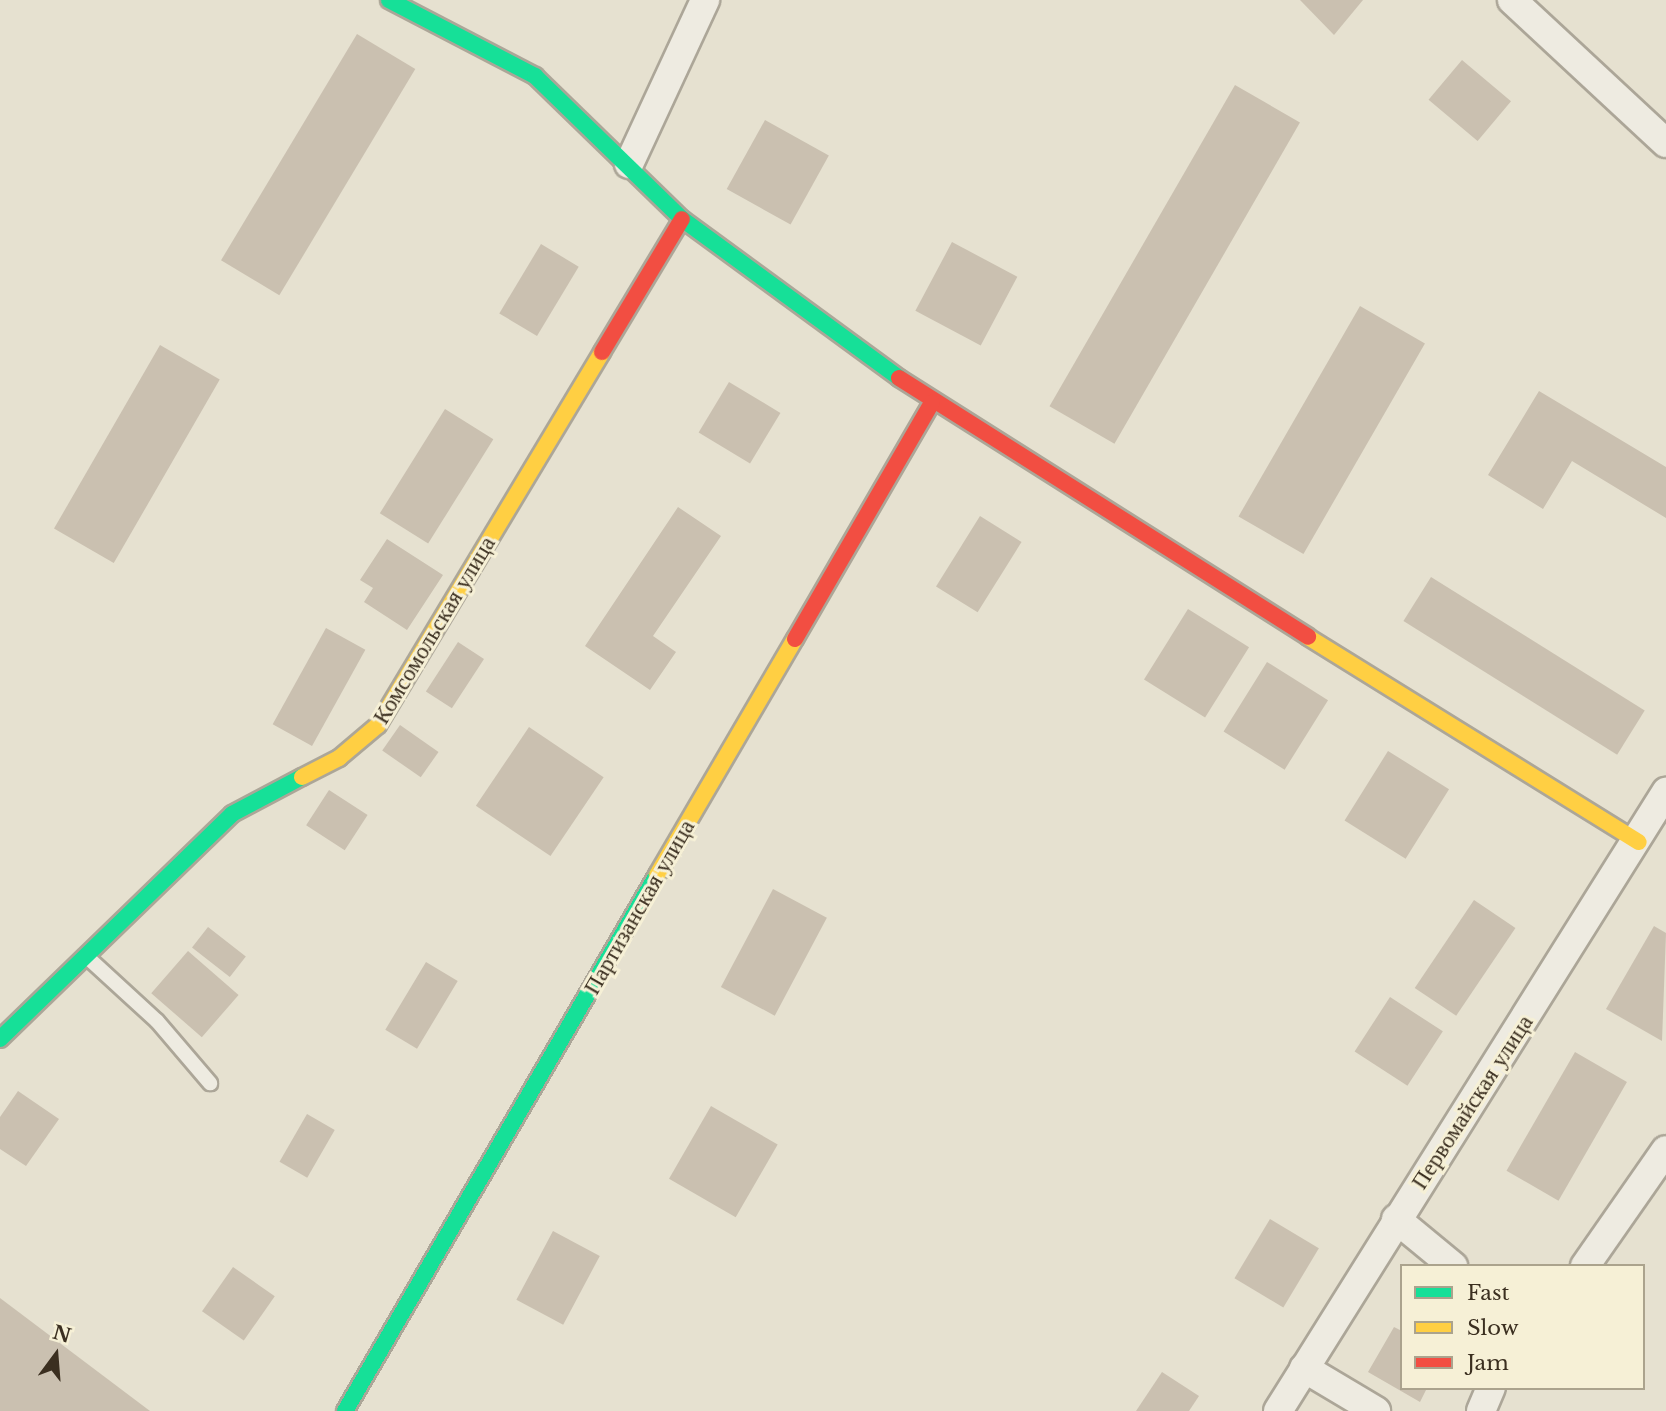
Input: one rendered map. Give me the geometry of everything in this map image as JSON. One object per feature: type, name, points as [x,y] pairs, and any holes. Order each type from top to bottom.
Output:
[{"type":"street","points":[[389,0],[535,76],[629,164],[682,219],[932,403],[1639,842]]},
{"type":"street","points":[[629,164],[705,0]]},
{"type":"street","points":[[1511,0],[1666,143]]},
{"type":"street","name":"Комсомольская улица","points":[[0,1039],[232,814],[339,758],[378,725],[682,219]]},
{"type":"street","name":"Партизанская улица","points":[[345,1411],[932,403]]},
{"type":"street","name":"Первомайская улица","points":[[1278,1411],[1396,1219],[1639,842],[1666,792]]},
{"type":"street","points":[[1586,1264],[1666,1150]]},
{"type":"street","points":[[1396,1219],[1451,1264]]},
{"type":"street","points":[[1304,1368],[1376,1411]]},
{"type":"street","points":[[1481,1411],[1489,1390]]},
{"type":"lane","points":[[85,955],[157,1021],[210,1083]]},
{"type":"building","points":[[1300,0],[1363,0],[1334,35]]},
{"type":"building","points":[[357,34],[415,69],[279,295],[221,260]]},
{"type":"building","points":[[1462,60],[1511,101],[1478,141],[1429,100]]},
{"type":"building","points":[[1235,85],[1300,122],[1114,444],[1050,406]]},
{"type":"building","points":[[765,120],[829,155],[791,224],[727,189]]},
{"type":"building","points":[[952,242],[1017,277],[981,346],[915,311]]},
{"type":"building","points":[[541,244],[579,267],[537,336],[499,313]]},
{"type":"building","points":[[1360,306],[1425,344],[1303,554],[1238,516]]},
{"type":"building","points":[[160,345],[220,380],[114,563],[54,529]]},
{"type":"building","points":[[729,382],[780,413],[750,463],[699,433]]},
{"type":"building","points":[[1539,391],[1666,467],[1666,518],[1572,461],[1543,509],[1488,475]]},
{"type":"building","points":[[445,409],[493,439],[428,544],[380,513]]},
{"type":"building","points":[[678,507],[721,536],[653,636],[676,652],[650,690],[585,646]]},
{"type":"building","points":[[980,516],[1022,542],[978,612],[936,586]]},
{"type":"building","points":[[387,539],[443,575],[407,630],[364,602],[373,588],[360,580]]},
{"type":"building","points":[[1431,577],[1645,711],[1617,755],[1403,621]]},
{"type":"building","points":[[1188,609],[1249,647],[1205,718],[1144,679]]},
{"type":"building","points":[[326,628],[365,650],[312,746],[273,724]]},
{"type":"building","points":[[458,642],[484,659],[452,708],[426,691]]},
{"type":"building","points":[[1267,662],[1328,700],[1285,770],[1224,732]]},
{"type":"building","points":[[400,725],[439,752],[421,777],[382,750]]},
{"type":"building","points":[[529,727],[604,777],[550,856],[476,806]]},
{"type":"building","points":[[1388,751],[1449,789],[1406,859],[1345,821]]},
{"type":"building","points":[[329,790],[368,815],[345,850],[306,825]]},
{"type":"building","points":[[773,889],[827,918],[775,1016],[721,987]]},
{"type":"building","points":[[1474,900],[1515,928],[1456,1016],[1415,988]]},
{"type":"building","points":[[1654,926],[1666,933],[1662,1041],[1606,1009]]},
{"type":"building","points":[[208,927],[246,957],[230,977],[192,947]]},
{"type":"building","points":[[188,951],[239,995],[202,1037],[151,993]]},
{"type":"building","points":[[426,962],[458,981],[417,1049],[385,1030]]},
{"type":"building","points":[[1390,997],[1443,1031],[1407,1086],[1355,1052]]},
{"type":"building","points":[[1575,1052],[1627,1082],[1558,1201],[1506,1171]]},
{"type":"building","points":[[18,1091],[59,1119],[26,1166],[0,1149],[0,1117]]},
{"type":"building","points":[[711,1106],[778,1144],[736,1217],[669,1179]]},
{"type":"building","points":[[307,1114],[335,1130],[307,1178],[279,1162]]},
{"type":"building","points":[[1270,1219],[1319,1248],[1283,1308],[1234,1278]]},
{"type":"building","points":[[553,1231],[600,1256],[563,1325],[516,1300]]},
{"type":"building","points":[[233,1267],[275,1296],[244,1340],[202,1311]]},
{"type":"building","points":[[0,1298],[150,1411],[0,1411]]},
{"type":"building","points":[[1394,1327],[1400,1330],[1400,1390],[1426,1390],[1420,1402],[1368,1372]]},
{"type":"building","points":[[1162,1372],[1199,1396],[1189,1411],[1136,1411]]},
{"type":"traffic: fast","points":[[389,0],[535,76],[682,219],[899,378]]},
{"type":"traffic: fast","points":[[0,1039],[232,814],[302,777]]},
{"type":"traffic: fast","points":[[345,1411],[657,875]]},
{"type":"traffic: slow","points":[[302,777],[339,758],[378,725],[602,352]]},
{"type":"traffic: slow","points":[[1308,637],[1639,842]]},
{"type":"traffic: slow","points":[[657,875],[795,639]]},
{"type":"traffic: jam","points":[[602,352],[682,219]]},
{"type":"traffic: jam","points":[[899,378],[1308,637]]},
{"type":"traffic: jam","points":[[795,639],[932,403]]}]
